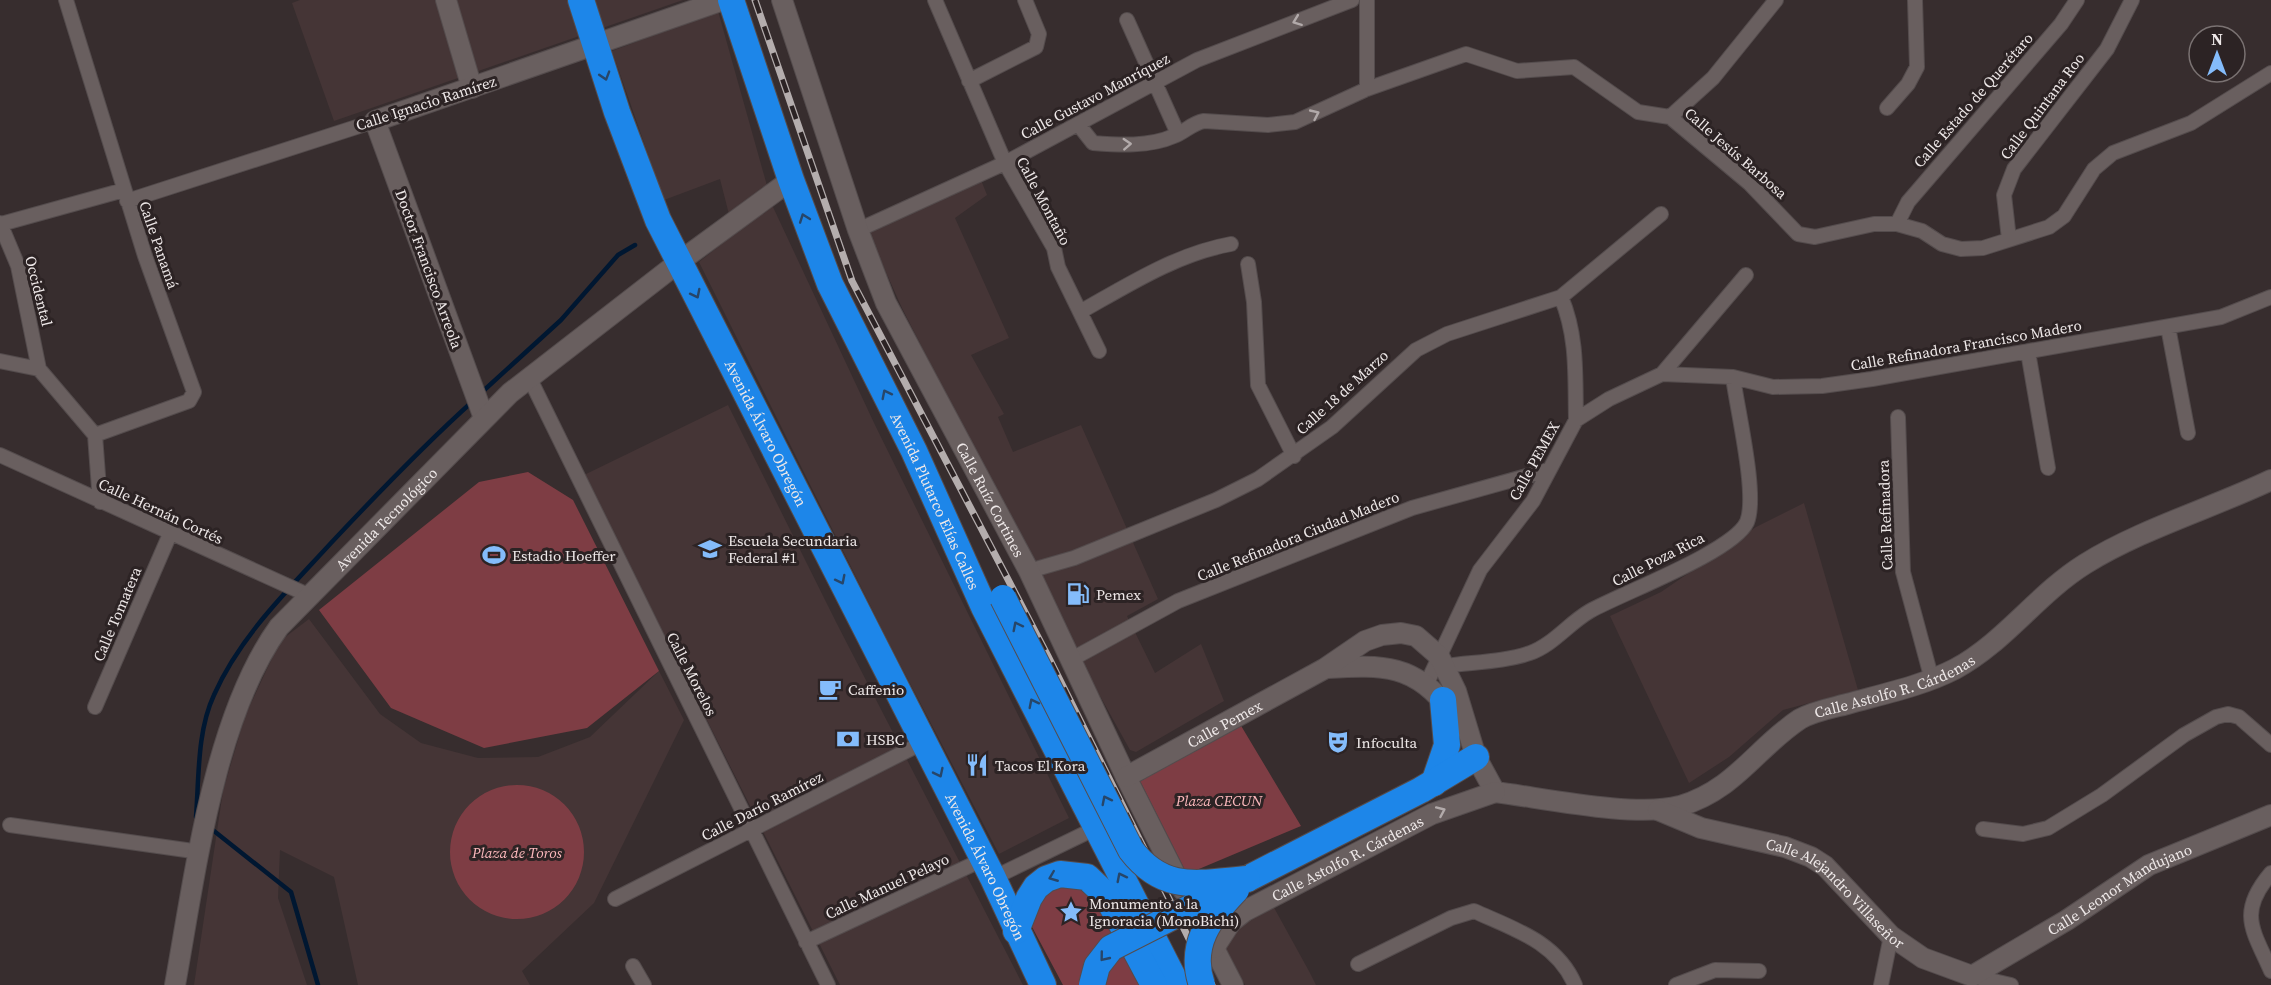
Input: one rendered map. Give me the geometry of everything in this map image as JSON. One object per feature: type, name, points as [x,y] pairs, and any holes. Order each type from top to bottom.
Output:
[{"type":"highway","name":"Avenida Álvaro Obregón","points":[[581,0],[645,190],[924,742],[1043,985]]},
{"type":"highway","name":"Avenida Plutarco Elías Calles","points":[[731,0],[791,180],[830,284],[914,452],[984,606],[1177,985]]},
{"type":"highway","points":[[914,452],[1003,598],[1131,850],[1143,866],[1155,875],[1186,883],[1247,879]]},
{"type":"highway","points":[[1427,787],[1447,745],[1435,692]]},
{"type":"highway","points":[[1092,985],[1097,966],[1111,948],[1427,787],[1476,757]]},
{"type":"highway","points":[[1016,931],[1029,898],[1036,887],[1046,879],[1060,874],[1087,877],[1107,895],[1154,985]]},
{"type":"highway","points":[[1202,985],[1197,960],[1204,931],[1218,909],[1247,879]]},
{"type":"street","name":"Calle Panamá","points":[[66,0],[125,195],[194,392],[193,398],[189,401],[95,435]]},
{"type":"street","points":[[446,0],[472,88]]},
{"type":"street","name":"Calle Ignacio Ramírez","points":[[0,224],[125,195],[375,121],[723,0]]},
{"type":"street","name":"Calle Ruíz Cortines","points":[[782,0],[858,230],[886,303],[1029,571],[1072,658],[1126,777],[1233,985]]},
{"type":"street","name":"Calle Montaño","points":[[935,0],[1005,164],[1054,248],[1058,267],[1099,351]]},
{"type":"street","points":[[969,81],[1036,46],[1039,34],[1024,0]]},
{"type":"street","name":"Calle Gustavo Manríquez","points":[[858,230],[1005,164],[1214,52],[1352,0]]},
{"type":"street","points":[[1367,0],[1367,89]]},
{"type":"street","points":[[1670,117],[1713,78],[1776,0]]},
{"type":"street","points":[[1887,108],[1908,84],[1917,67],[1915,0]]},
{"type":"street","name":"Calle Estado de Querétaro","points":[[1897,224],[1908,202],[2061,24],[2078,0]]},
{"type":"street","name":"Calle Quintana Roo","points":[[2009,239],[2004,195],[2014,169],[2107,49],[2132,0]]},
{"type":"street","points":[[1127,20],[1178,134]]},
{"type":"street","name":"Calle Jesús Barbosa","points":[[1078,124],[1092,143],[1115,145],[1149,143],[1178,134],[1195,123],[1204,121],[1268,125],[1295,122],[1367,89],[1459,56],[1474,54],[1517,71],[1574,66],[1638,112],[1670,117],[1749,183],[1798,234],[1815,237],[1874,224],[1897,224],[1922,231],[1942,244],[1961,249],[1983,248],[2049,226],[2064,216],[2094,169],[2113,153],[2191,123],[2271,73]]},
{"type":"street","name":"Doctor Francisco Arreola","points":[[375,121],[484,418]]},
{"type":"street","name":"Avenida Tecnológico","points":[[175,985],[200,852],[223,753],[244,687],[265,647],[308,596],[484,418],[529,377],[791,180]]},
{"type":"street","name":"Calle 18 de Marzo","points":[[1029,571],[1074,558],[1216,500],[1258,479],[1294,456],[1332,427],[1403,360],[1431,341],[1561,297],[1661,214]]},
{"type":"street","name":"Occidental","points":[[0,224],[18,266],[39,369]]},
{"type":"street","points":[[1080,312],[1159,268],[1208,248],[1231,244]]},
{"type":"street","points":[[1248,264],[1255,311],[1258,385],[1294,456]]},
{"type":"street","name":"Calle PEMEX","points":[[1435,692],[1442,661],[1480,570],[1533,501],[1576,420],[1609,399],[1662,374],[1746,275]]},
{"type":"street","points":[[1561,297],[1575,340],[1576,420]]},
{"type":"street","name":"Calle Refinadora Francisco Madero","points":[[1662,374],[1732,377],[1773,387],[1822,386],[2221,317],[2271,297]]},
{"type":"street","points":[[2168,327],[2188,433]]},
{"type":"street","points":[[2028,352],[2048,468]]},
{"type":"street","points":[[0,361],[39,369],[95,435],[100,502]]},
{"type":"street","name":"Calle Morelos","points":[[529,377],[610,548],[828,985]]},
{"type":"street","name":"Calle Poza Rica","points":[[1442,661],[1532,652],[1585,614],[1684,567],[1713,550],[1745,525],[1749,516],[1749,488],[1732,377]]},
{"type":"street","name":"Calle Refinadora","points":[[1898,417],[1903,572],[1932,680]]},
{"type":"street","name":"Calle Hernán Cortés","points":[[0,455],[308,596]]},
{"type":"street","name":"Calle Refinadora Ciudad Madero","points":[[1072,658],[1178,601],[1412,508],[1548,470]]},
{"type":"street","name":"Calle Astolfo R. Cárdenas","points":[[1214,948],[1231,922],[1245,911],[1432,814],[1495,792],[1631,809],[1677,807],[1713,791],[1747,767],[1788,729],[1807,716],[1932,680],[1985,650],[2062,580],[2086,563],[2129,541],[2271,480]]},
{"type":"street","name":"Calle Tomatera","points":[[95,707],[170,534]]},
{"type":"street","points":[[1376,665],[1382,635],[1401,633],[1416,636],[1442,661],[1456,691],[1476,757],[1495,792]]},
{"type":"street","name":"Calle Pemex","points":[[1126,777],[1324,669],[1365,641],[1382,635]]},
{"type":"street","points":[[1324,669],[1376,665],[1410,674],[1435,692],[1467,732]]},
{"type":"street","points":[[1983,829],[2023,834],[2048,828],[2102,795],[2184,735],[2216,717],[2228,714],[2239,717],[2271,745]]},
{"type":"street","name":"Calle Darío Ramírez","points":[[615,899],[924,742]]},
{"type":"street","name":"Calle Alejandro Villaseñor","points":[[1655,809],[1701,828],[1785,847],[1811,857],[1825,866],[1891,936],[1923,958],[1972,976],[2011,985]]},
{"type":"street","name":"Calle Leonor Mandujano","points":[[1972,976],[2067,920],[2149,865],[2269,821]]},
{"type":"street","points":[[10,825],[200,852]]},
{"type":"street","name":"Calle Manuel Pelayo","points":[[806,942],[1096,828]]},
{"type":"street","points":[[2271,873],[2257,892],[2250,915],[2254,932],[2271,971]]},
{"type":"street","points":[[1358,964],[1450,918],[1474,911],[1527,935],[1553,951],[1568,968],[1575,985]]},
{"type":"street","points":[[1881,985],[1891,936]]},
{"type":"street","points":[[633,966],[645,985]]},
{"type":"street","points":[[1676,985],[1715,970],[1759,971]]},
{"type":"shaded area","points":[[300,0],[683,0],[334,121],[292,3]]},
{"type":"shaded area","points":[[718,11],[773,207],[875,425],[1069,818],[999,854],[888,641],[699,262],[734,234],[720,179],[664,200],[612,51]]},
{"type":"shaded area","points":[[981,180],[987,195],[955,218],[1009,338],[971,355],[1004,414],[998,417],[1013,452],[1081,425],[1158,599],[1127,616],[1155,673],[1201,644],[1224,701],[1136,752],[1130,750],[1089,676],[902,308],[868,232]]},
{"type":"shaded area","points":[[728,405],[836,622],[1023,985],[840,985],[584,475]]},
{"type":"shaded area","points":[[1804,503],[1858,690],[1783,710],[1729,757],[1689,783],[1610,616],[1661,592],[1756,527]]},
{"type":"shaded area","points":[[309,619],[380,714],[421,743],[478,758],[538,757],[590,737],[659,671],[684,720],[594,903],[522,971],[530,985],[358,985],[334,877],[280,850],[278,898],[307,985],[194,985],[223,791],[245,716],[280,641]]},
{"type":"shaded area","points":[[1272,904],[1316,985],[1245,985],[1223,943],[1240,921]]},
{"type":"green space","name":"Estadio Hoeffer","points":[[528,472],[573,500],[659,671],[587,728],[484,748],[391,708],[319,610],[479,482]]},
{"type":"green space","name":"Plaza CECUN","points":[[1240,724],[1301,826],[1187,874],[1139,779]]},
{"type":"green space","name":"Plaza de Toros","points":[[517,785],[543,790],[564,805],[579,826],[584,852],[579,878],[564,899],[543,914],[517,919],[491,914],[470,899],[455,878],[450,852],[455,826],[470,805],[491,790]]},
{"type":"green space","points":[[1059,880],[1094,888],[1148,985],[1063,985],[1031,925],[1033,907]]},
{"type":"waterway","points":[[481,393],[561,320],[618,255],[635,245]]},
{"type":"waterway","points":[[200,820],[196,817],[204,724],[214,695],[237,653],[266,614],[331,543],[400,470],[473,401]]},
{"type":"waterway","points":[[209,827],[291,892],[318,985]]},
{"type":"railway","points":[[755,0],[852,281],[1048,656],[1212,985]]},
{"type":"place","name":"Escuela Secundaria Federal #1","points":[[710,549]]},
{"type":"place","name":"Estadio Hoeffer","points":[[494,555]]},
{"type":"place","name":"Pemex","points":[[1078,594]]},
{"type":"place","name":"Caffenio","points":[[830,689]]},
{"type":"place","name":"HSBC","points":[[848,739]]},
{"type":"place","name":"Infoculta","points":[[1338,742]]},
{"type":"place","name":"Tacos El Kora","points":[[977,765]]},
{"type":"place","name":"Monumento a la Ignoracia (MonoBichi)","points":[[1071,912]]}]
